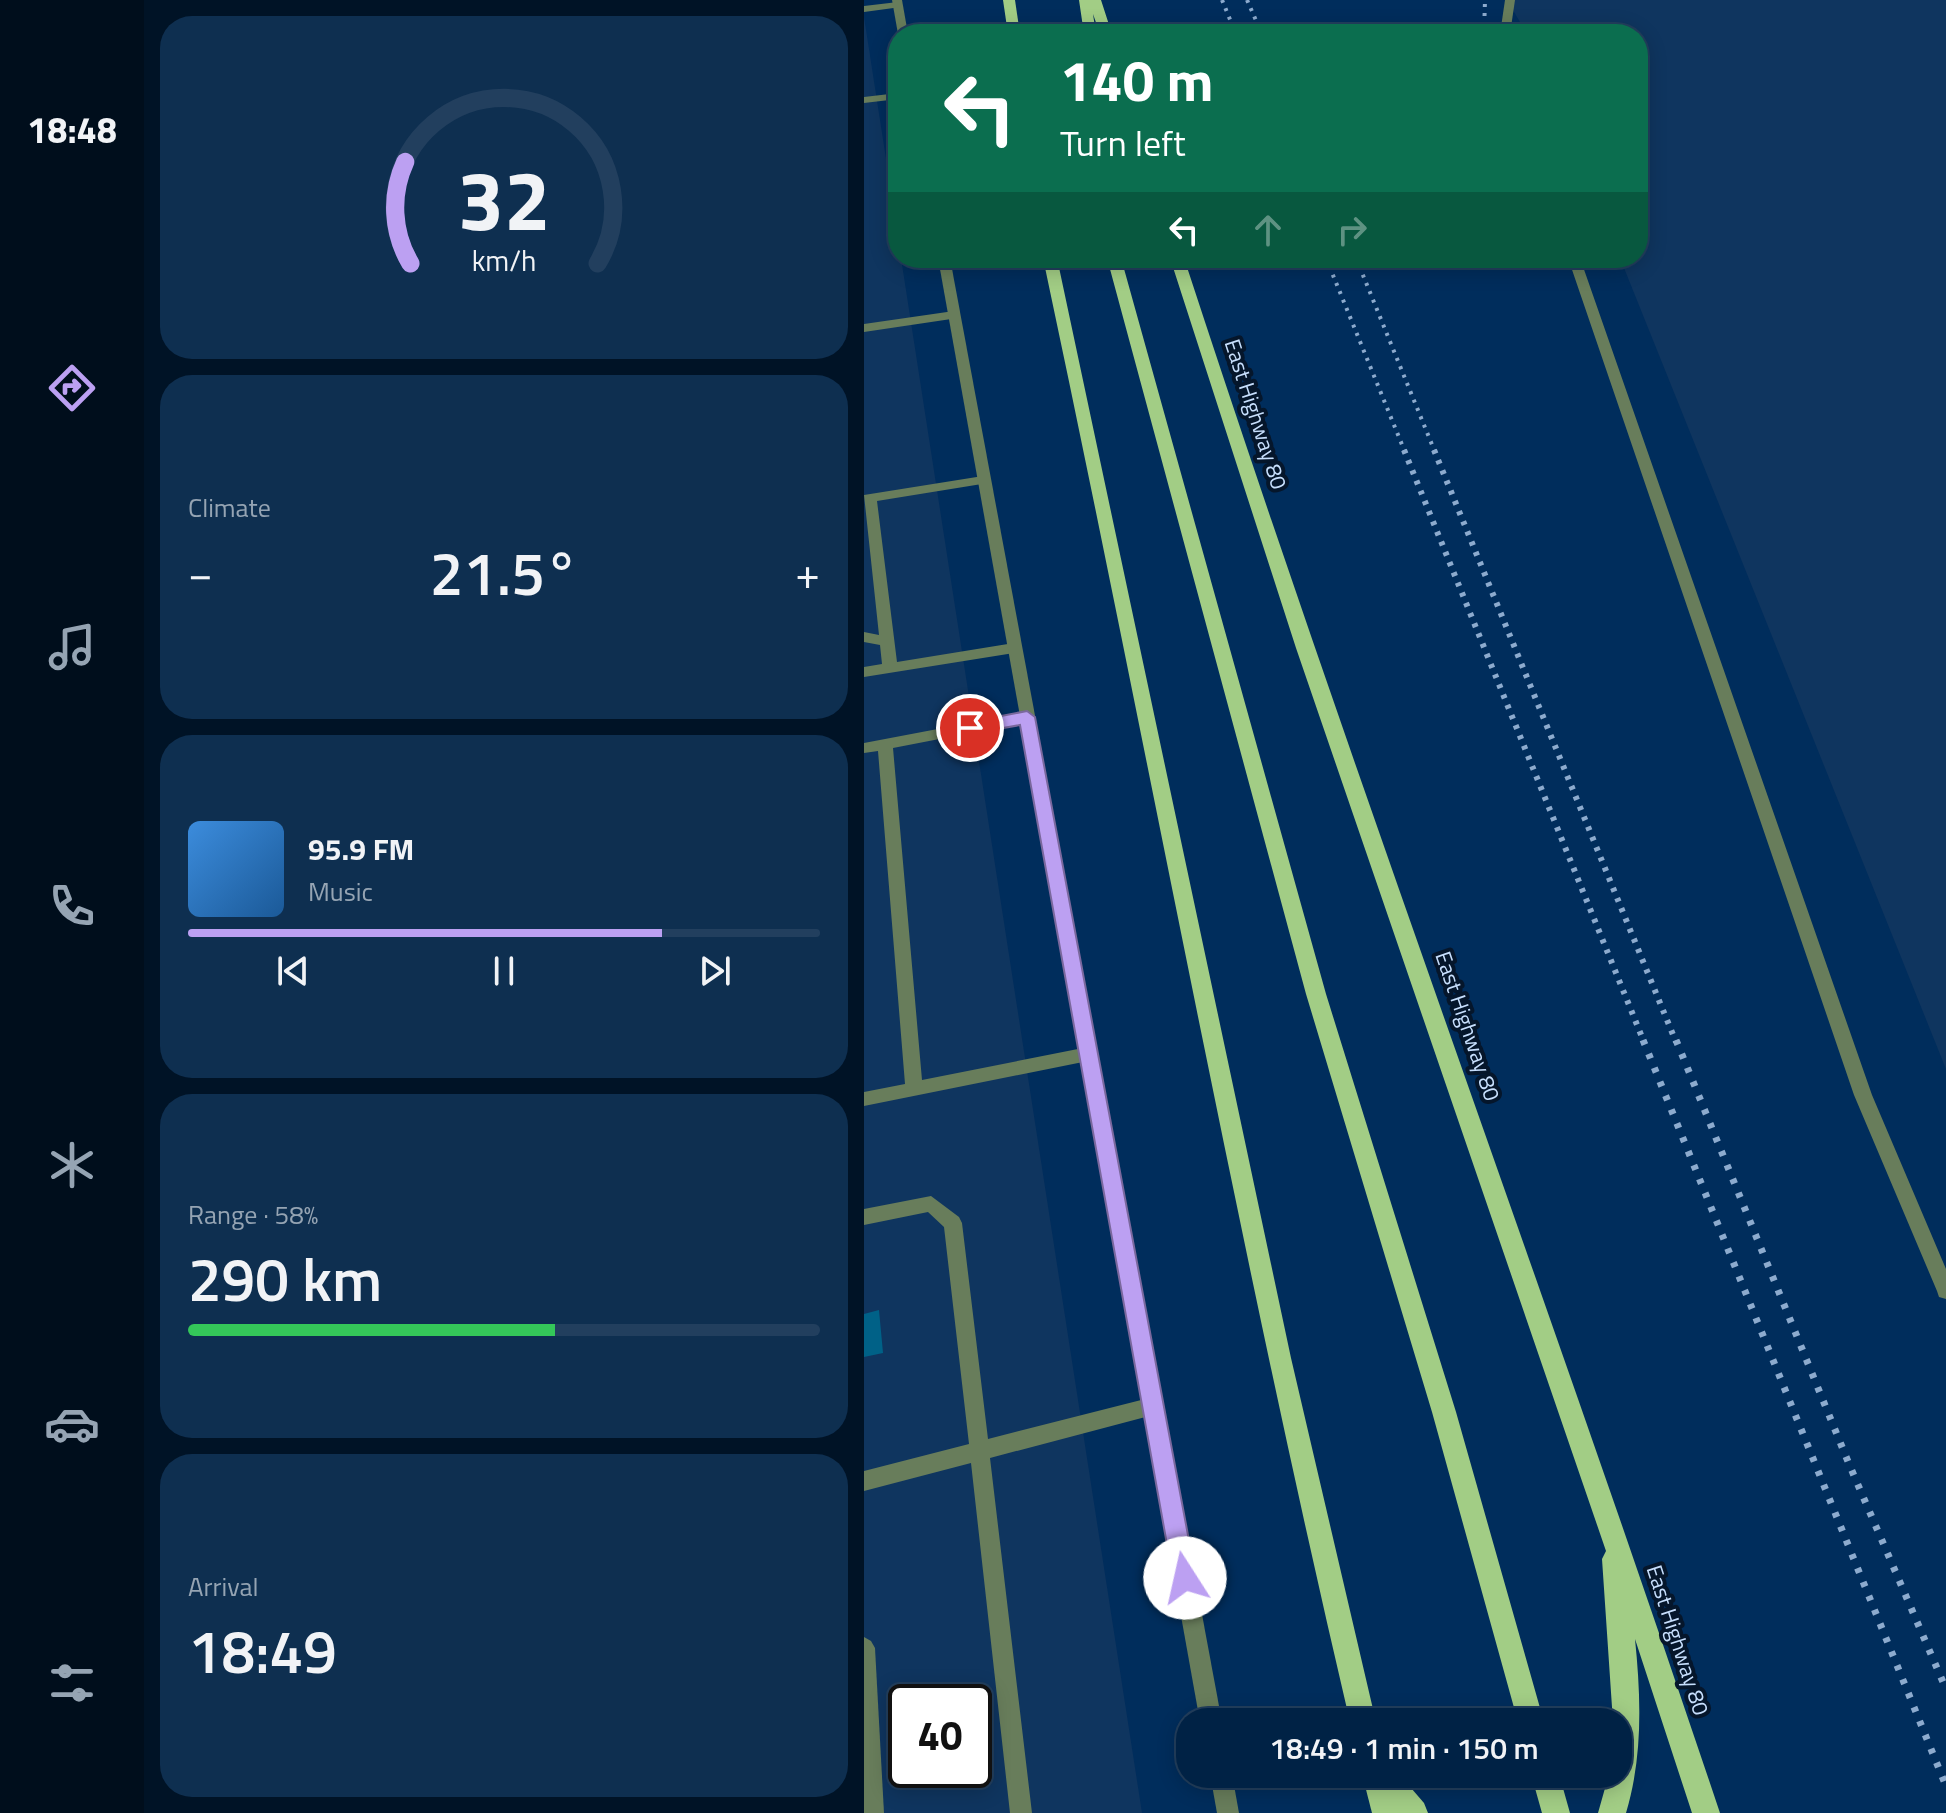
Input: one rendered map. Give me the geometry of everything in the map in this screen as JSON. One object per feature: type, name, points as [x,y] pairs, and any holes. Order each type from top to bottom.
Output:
[{"type":"main road","points":[[1085,0],[1089,24]]},
{"type":"main road","points":[[1095,0],[1103,24]]},
{"type":"main road","points":[[1010,2],[1013,24]]},
{"type":"main road","points":[[1010,2],[1018,24]]},
{"type":"main road","points":[[1052,268],[1116,553],[1235,1151],[1330,1587],[1360,1708]]},
{"type":"main road","points":[[1117,268],[1311,979],[1527,1708]]},
{"type":"main road","name":"East Highway 80","points":[[1180,268],[1300,637],[1613,1531],[1706,1813]]},
{"type":"main road","points":[[1612,1813],[1623,1770],[1626,1729],[1613,1531]]},
{"type":"main road","points":[[1382,1788],[1386,1813]]},
{"type":"main road","points":[[1392,1788],[1414,1813]]},
{"type":"main road","points":[[1549,1788],[1556,1813]]},
{"type":"street","points":[[1506,24],[1510,0]]},
{"type":"street","points":[[864,9],[898,2],[901,24]]},
{"type":"street","points":[[864,100],[888,97]]},
{"type":"street","points":[[946,268],[1208,1708]]},
{"type":"street","points":[[1577,268],[1863,1095],[1946,1291]]},
{"type":"street","points":[[864,328],[954,315]]},
{"type":"street","points":[[890,667],[869,561],[867,498],[983,480]]},
{"type":"street","points":[[864,637],[887,641]]},
{"type":"street","points":[[864,672],[1014,648]]},
{"type":"street","points":[[864,748],[1027,717]]},
{"type":"street","points":[[885,744],[914,1089]]},
{"type":"street","points":[[864,1099],[1088,1054]]},
{"type":"street","points":[[864,1217],[931,1204],[953,1223],[1021,1813]]},
{"type":"street","points":[[864,1481],[1153,1406]]},
{"type":"street","points":[[864,1648],[873,1813]]},
{"type":"street","points":[[1224,1788],[1228,1813]]},
{"type":"shaded area","points":[[1507,0],[1946,0],[1946,1069],[1624,268],[1648,268],[1648,24],[1521,24]]},
{"type":"shaded area","points":[[864,17],[888,172],[888,268],[903,268],[1142,1813],[864,1813]]},
{"type":"building","points":[[879,1310],[883,1353],[864,1357],[864,1314]]},
{"type":"railway","points":[[1222,0],[1232,24]]},
{"type":"railway","points":[[1247,0],[1258,24]]},
{"type":"railway","points":[[1484,24],[1485,0]]},
{"type":"railway","points":[[1330,268],[1405,452]]},
{"type":"railway","points":[[1360,268],[1435,452]]},
{"type":"railway","points":[[1404,450],[1644,1042]]},
{"type":"railway","points":[[1434,450],[1676,1042]]},
{"type":"railway","points":[[1643,1040],[1946,1786]]},
{"type":"railway","points":[[1676,1040],[1849,1464],[1946,1689]]},
{"type":"route","points":[[970,728],[1027,717],[1185,1578]]}]
